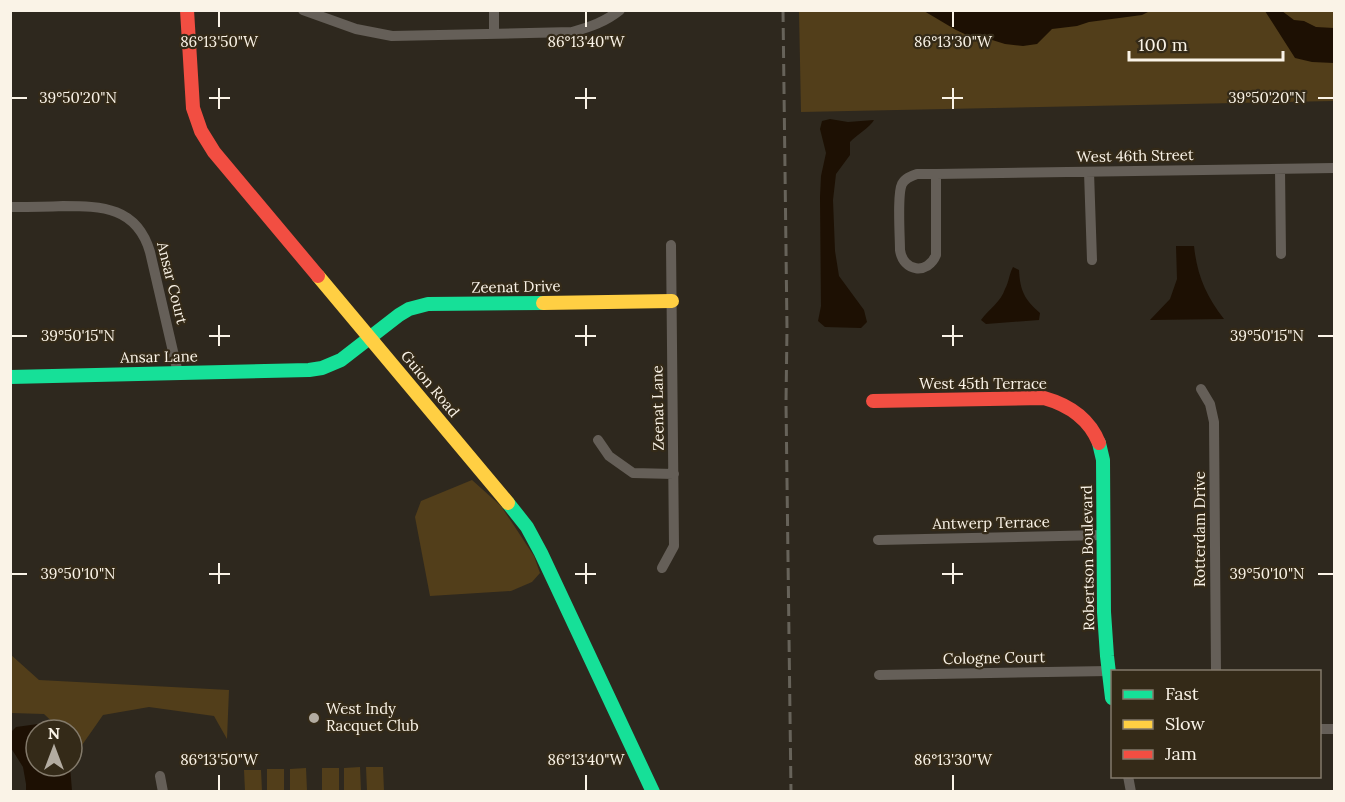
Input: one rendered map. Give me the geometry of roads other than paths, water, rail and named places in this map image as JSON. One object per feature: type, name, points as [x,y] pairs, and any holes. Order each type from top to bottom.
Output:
[{"type":"street","name":"Guion Road","points":[[187,10],[193,108],[204,137],[214,152],[527,527],[653,792]]},
{"type":"street","points":[[303,10],[356,29],[383,35],[572,32],[596,25],[620,10]]},
{"type":"street","points":[[494,10],[494,34]]},
{"type":"street","name":"West 46th Street","points":[[936,174],[936,255],[926,267],[914,268],[908,265],[901,256],[900,192],[905,180],[913,175],[936,174],[1335,168]]},
{"type":"street","points":[[1280,169],[1281,254]]},
{"type":"street","points":[[1089,172],[1092,260]]},
{"type":"street","name":"Ansar Court","points":[[10,207],[92,206],[116,211],[136,225],[145,238],[150,252],[178,373]]},
{"type":"street","name":"Zeenat Lane","points":[[662,568],[674,546],[671,245]]},
{"type":"street","name":"Zeenat Drive","points":[[369,337],[406,311],[428,304],[672,301]]},
{"type":"street","name":"Ansar Lane","points":[[10,377],[309,370],[341,360],[369,337]]},
{"type":"street","name":"Rotterdam Drive","points":[[1201,389],[1210,404],[1214,422],[1216,670]]},
{"type":"street","name":"West 45th Terrace","points":[[873,401],[1044,398],[1071,408],[1086,421]]},
{"type":"street","name":"Robertson Boulevard","points":[[1086,421],[1095,433],[1102,456],[1104,612],[1111,684]]},
{"type":"street","points":[[597,440],[609,456],[633,473],[674,474]]},
{"type":"street","name":"Antwerp Terrace","points":[[878,540],[1103,535]]},
{"type":"street","name":"Cologne Court","points":[[879,675],[1109,671]]},
{"type":"street","points":[[160,776],[163,792]]},
{"type":"railway","points":[[783,10],[791,792]]},
{"type":"place","name":"West Indy Racquet Club","points":[[314,718]]}]
